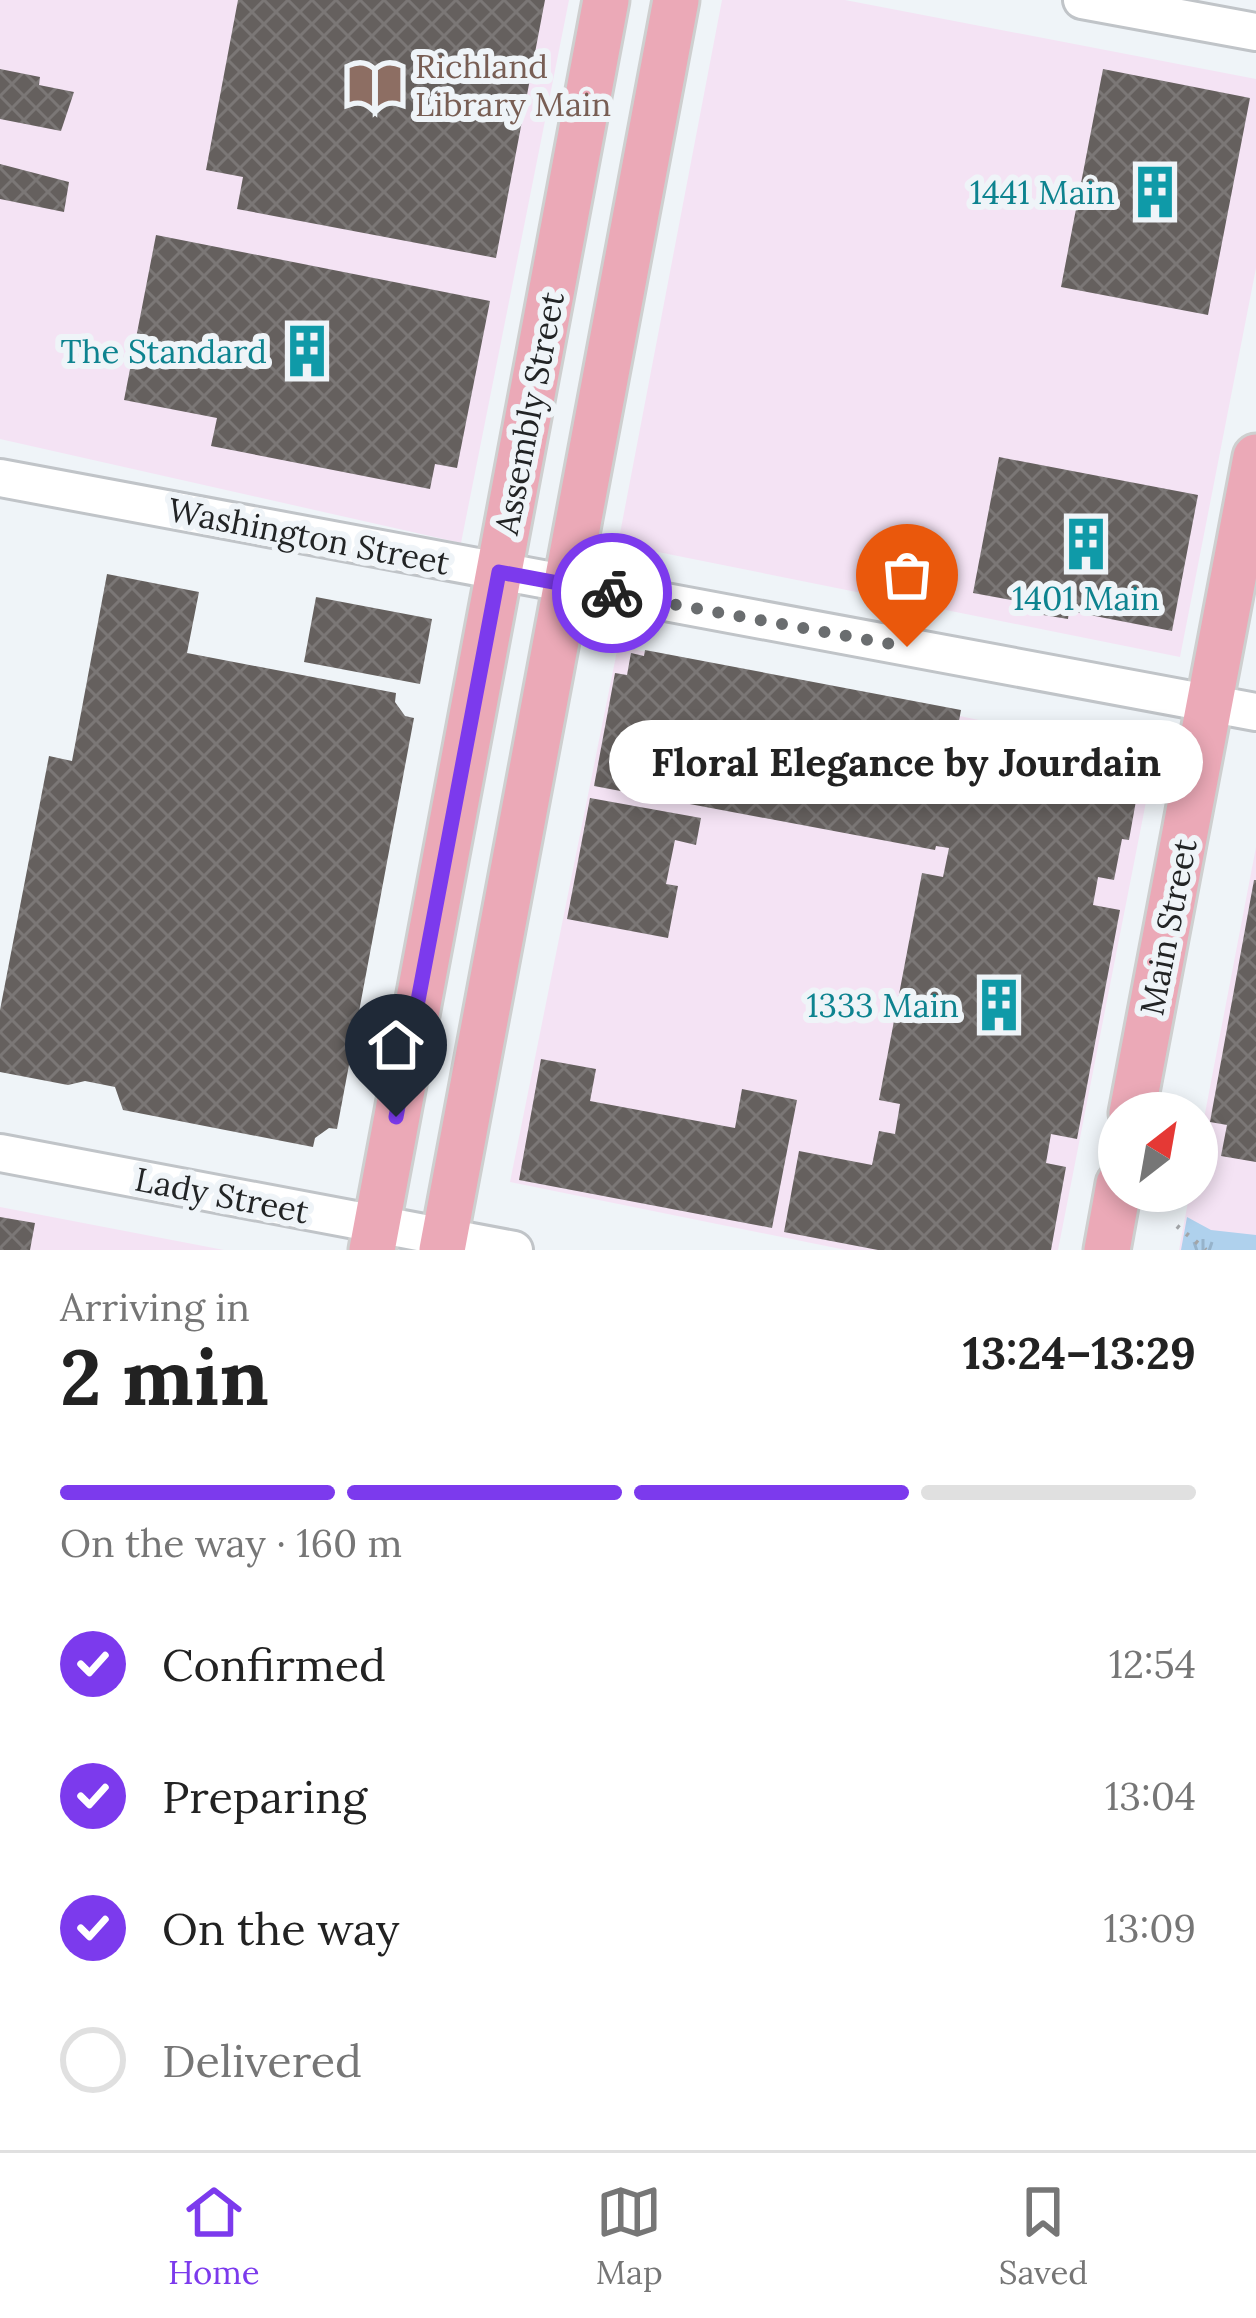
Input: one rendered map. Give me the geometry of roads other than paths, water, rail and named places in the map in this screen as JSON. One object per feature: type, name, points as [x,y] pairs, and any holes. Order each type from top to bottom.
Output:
[{"type":"main road","name":"Assembly Street","points":[[374,1237],[606,0]]},
{"type":"main road","name":"Assembly Street","points":[[443,1244],[676,0]]},
{"type":"main road","name":"Main Street","points":[[1137,1092],[1233,708],[1256,457]]},
{"type":"main road","name":"Main Street","points":[[1161,1092],[1256,584]]},
{"type":"main road","points":[[1107,1250],[1114,1212]]},
{"type":"main road","points":[[1131,1250],[1138,1212]]},
{"type":"street","points":[[1082,0],[1256,32]]},
{"type":"street","name":"Washington Street","points":[[0,478],[1233,708]]},
{"type":"street","name":"Lady Street","points":[[0,1153],[374,1237],[514,1250]]},
{"type":"place","name":"Richland Library Main","points":[[375,85]]},
{"type":"place","name":"1441 Main","points":[[1155,192]]},
{"type":"place","name":"The Standard","points":[[307,351]]},
{"type":"place","name":"1401 Main","points":[[1086,544]]},
{"type":"place","name":"Floral Elegance by Jourdain","points":[[907,647]]},
{"type":"place","name":"1333 Main","points":[[999,1005]]}]
